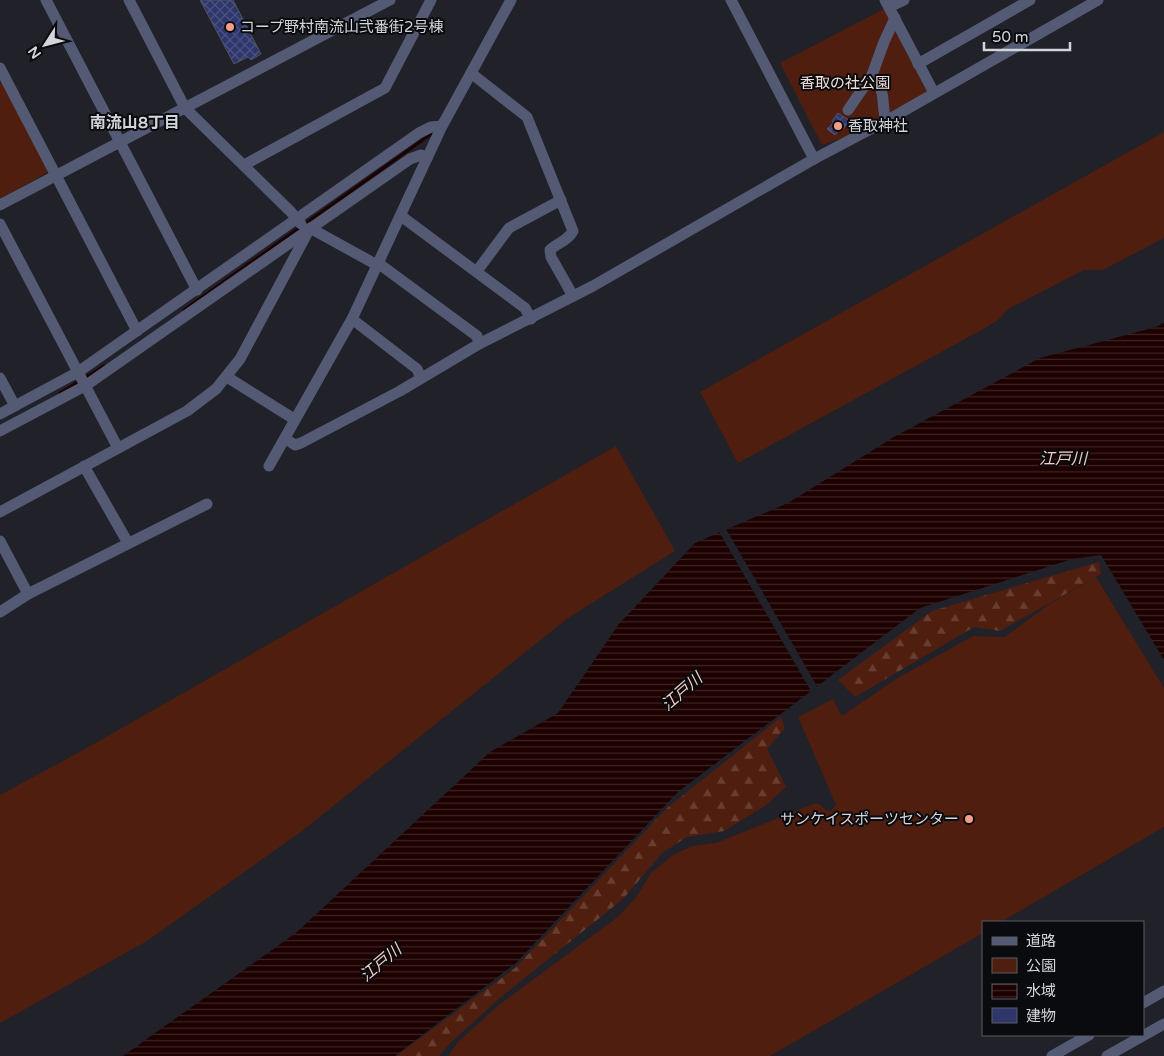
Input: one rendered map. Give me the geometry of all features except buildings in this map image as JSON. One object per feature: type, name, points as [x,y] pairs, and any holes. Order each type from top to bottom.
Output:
[{"type":"street","points":[[46,0],[197,290]]},
{"type":"street","points":[[129,0],[185,108],[308,229],[378,264],[476,336],[479,344]]},
{"type":"street","points":[[244,166],[385,88],[431,0]]},
{"type":"street","points":[[270,466],[286,439],[294,419],[352,319],[442,126],[511,0]]},
{"type":"street","points":[[731,0],[814,159]]},
{"type":"street","points":[[904,0],[887,4],[934,92]]},
{"type":"street","points":[[918,64],[1030,0]]},
{"type":"street","points":[[286,439],[295,445],[302,443],[392,396],[479,344],[574,296],[1098,0]]},
{"type":"street","points":[[0,205],[383,2]]},
{"type":"street","points":[[848,110],[872,75],[895,18]]},
{"type":"street","points":[[1,72],[137,331]]},
{"type":"street","points":[[471,73],[527,117],[573,231],[569,238],[550,250],[551,257],[574,296]]},
{"type":"street","points":[[872,75],[878,82],[884,96],[886,121]]},
{"type":"street","points":[[0,414],[78,372],[419,133],[431,127],[442,126]]},
{"type":"street","points":[[0,431],[85,386],[410,159],[421,155],[427,158]]},
{"type":"street","points":[[477,271],[509,228],[561,200]]},
{"type":"street","points":[[401,216],[525,308],[531,319]]},
{"type":"street","points":[[0,224],[118,448]]},
{"type":"street","points":[[0,512],[187,411],[216,389],[240,359],[308,229]]},
{"type":"street","points":[[352,319],[417,369],[421,378]]},
{"type":"street","points":[[226,377],[294,419]]},
{"type":"street","points":[[0,378],[15,406]]},
{"type":"street","points":[[84,466],[128,543]]},
{"type":"street","points":[[0,612],[28,594],[207,504]]},
{"type":"street","points":[[0,541],[28,594]]},
{"type":"street","points":[[1144,1002],[1164,990]]},
{"type":"street","points":[[1144,1035],[1164,1024]]},
{"type":"street","points":[[1053,1056],[1087,1036]]},
{"type":"street","points":[[1107,1056],[1143,1036]]},
{"type":"green space","name":"香取の社公園","points":[[884,9],[927,92],[845,137],[822,145],[780,63]]},
{"type":"green space","points":[[2,82],[48,172],[0,199],[0,84]]},
{"type":"green space","points":[[1164,132],[1164,238],[1103,270],[1084,270],[1008,309],[998,320],[987,327],[738,463],[700,392]]},
{"type":"green space","points":[[616,446],[675,551],[568,618],[302,831],[147,941],[0,1023],[0,795],[85,749]]},
{"type":"green space","points":[[1099,562],[1101,574],[1000,631],[974,627],[855,697],[838,680],[932,611]]},
{"type":"green space","name":"サンケイスポーツセンター","points":[[1096,577],[1164,688],[1164,827],[1003,921],[982,921],[982,934],[770,1056],[448,1056],[458,1042],[499,1005],[619,916],[637,896],[651,873],[673,855],[692,846],[716,843],[816,803],[821,805],[826,811],[831,811],[836,805],[798,717],[833,699],[842,716],[896,679],[973,636],[1005,637],[1048,605]]},
{"type":"green space","points":[[781,717],[785,728],[767,749],[786,787],[765,806],[724,831],[687,837],[662,853],[623,899],[501,997],[450,1043],[439,1056],[396,1056],[515,968],[667,808]]},
{"type":"water","name":"江戸川","points":[[1164,323],[1164,660],[1101,555],[1072,559],[920,608],[678,792],[516,963],[395,1056],[123,1056],[297,932],[490,752],[558,713],[619,624],[695,543],[788,503],[894,437],[1040,358],[1156,327]]},
{"type":"pier","points":[[725,527],[818,688],[812,693],[718,530]]},
{"type":"waterway","points":[[184,310],[431,134]]},
{"type":"waterway","points":[[60,393],[104,366]]},
{"type":"place","name":"コープ野村南流山弐番街2号棟","points":[[230,27]]},
{"type":"place","name":"香取神社","points":[[838,126]]},
{"type":"place","name":"サンケイスポーツセンター","points":[[969,819]]},
{"type":"district","name":"南流山8丁目","points":[[135,123]]}]
